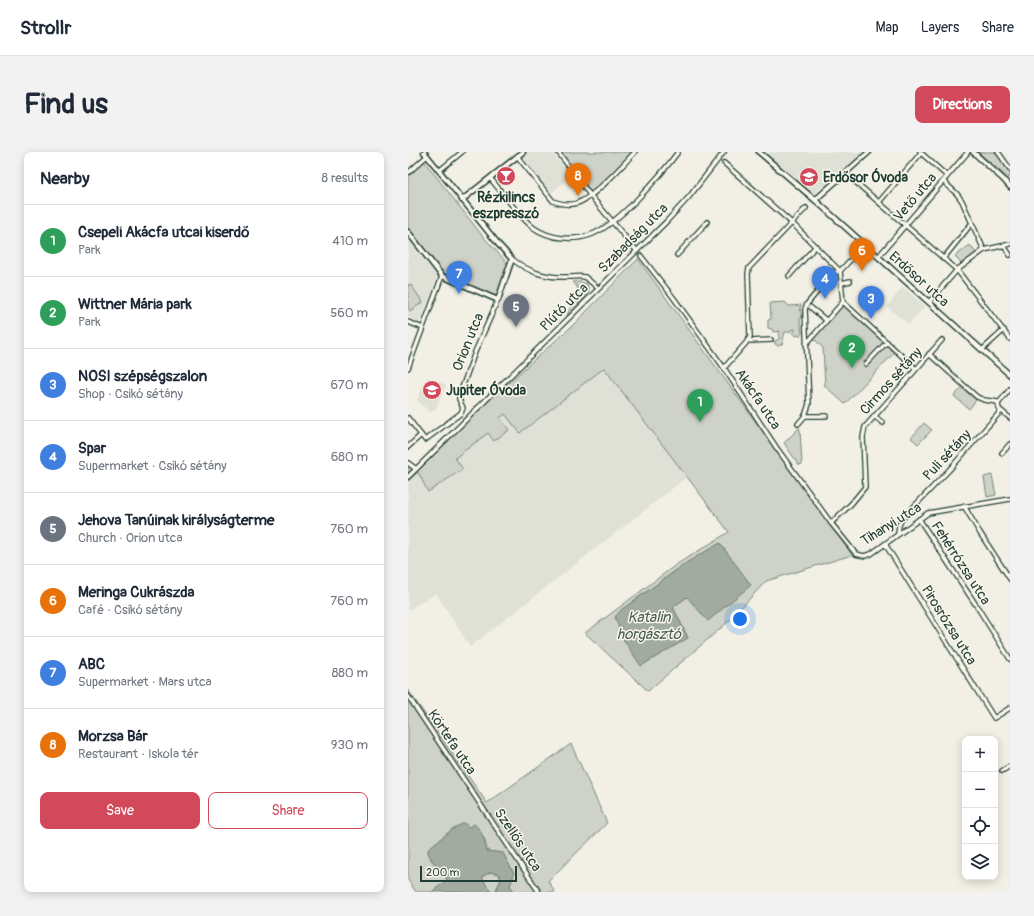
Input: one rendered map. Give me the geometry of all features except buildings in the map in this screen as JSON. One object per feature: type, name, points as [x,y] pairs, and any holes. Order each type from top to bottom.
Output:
[{"type":"street","points":[[439,171],[462,152]]},
{"type":"street","points":[[462,200],[523,152]]},
{"type":"street","points":[[558,152],[590,195],[637,251]]},
{"type":"street","points":[[517,156],[553,201],[564,204],[576,204],[590,195],[610,178],[635,152]]},
{"type":"street","points":[[490,178],[528,224],[540,232],[568,238],[583,237],[599,231],[612,222],[652,183],[678,152]]},
{"type":"street","name":"Szabadság utca","points":[[426,154],[512,260],[530,271],[542,276],[585,276],[598,288],[689,198],[724,152]]},
{"type":"street","name":"Erdősor utca","points":[[759,152],[815,200],[1010,375]]},
{"type":"street","points":[[815,200],[869,152]]},
{"type":"street","points":[[879,202],[921,152],[947,176]]},
{"type":"street","name":"Vető utca","points":[[878,258],[968,152]]},
{"type":"street","points":[[973,152],[1009,185]]},
{"type":"street","points":[[1001,153],[1010,169]]},
{"type":"street","points":[[408,173],[426,154]]},
{"type":"street","points":[[724,163],[791,222],[840,270],[843,302],[916,369]]},
{"type":"street","points":[[845,174],[957,270],[1010,339]]},
{"type":"street","points":[[943,181],[962,201],[984,250]]},
{"type":"street","points":[[724,368],[748,340],[750,333],[748,270],[791,222],[806,208]]},
{"type":"street","points":[[677,255],[707,222]]},
{"type":"street","points":[[943,259],[972,223]]},
{"type":"street","points":[[408,232],[442,276],[498,300]]},
{"type":"street","points":[[929,302],[957,270],[984,250],[1010,244]]},
{"type":"street","points":[[789,276],[816,246]]},
{"type":"street","points":[[1004,246],[1010,255]]},
{"type":"street","points":[[798,424],[805,416],[809,404],[806,306],[833,273],[840,270],[857,253]]},
{"type":"street","name":"Akácfa utca","points":[[641,256],[673,297],[724,368],[776,447],[831,523],[856,554]]},
{"type":"street","name":"Orion utca","points":[[421,435],[426,440],[463,410],[458,398],[475,352],[498,300],[512,260]]},
{"type":"street","points":[[408,368],[442,276]]},
{"type":"street","points":[[842,282],[850,281]]},
{"type":"street","name":"Plútó utca","points":[[408,477],[598,288]]},
{"type":"street","points":[[806,344],[843,302]]},
{"type":"street","points":[[810,307],[826,320]]},
{"type":"street","points":[[408,322],[423,328]]},
{"type":"street","points":[[982,350],[1004,330]]},
{"type":"street","points":[[748,340],[771,340]]},
{"type":"street","name":"Cirmos sétány","points":[[831,523],[851,504],[865,487],[863,437],[865,427],[942,340]]},
{"type":"street","points":[[866,364],[887,342]]},
{"type":"street","points":[[929,354],[977,397],[998,402]]},
{"type":"street","points":[[998,402],[1010,389]]},
{"type":"street","points":[[998,402],[999,409],[1010,418]]},
{"type":"street","name":"Puli sétány","points":[[898,534],[899,525],[902,519],[949,470],[1001,411]]},
{"type":"street","points":[[805,416],[826,416]]},
{"type":"street","points":[[874,416],[883,423]]},
{"type":"street","points":[[408,418],[421,435],[408,447]]},
{"type":"street","points":[[1002,453],[1010,444]]},
{"type":"street","points":[[408,463],[416,469]]},
{"type":"street","name":"Tihanyi utca","points":[[856,554],[868,555],[919,519],[932,512],[1010,499]]},
{"type":"street","points":[[964,506],[1010,579]]},
{"type":"street","name":"Fehérrózsa utca","points":[[919,519],[1010,659]]},
{"type":"street","name":"Pirosrózsa utca","points":[[884,544],[994,718],[1010,708]]},
{"type":"street","name":"Körtefa utca","points":[[408,696],[478,801]]},
{"type":"street","points":[[1002,771],[1010,766]]},
{"type":"street","name":"Szellős utca","points":[[478,801],[539,892]]},
{"type":"shaded area","points":[[529,152],[552,152],[572,176],[550,194],[521,158]]},
{"type":"shaded area","points":[[558,152],[635,152],[590,195]]},
{"type":"shaded area","points":[[863,152],[822,190],[820,188],[815,194],[766,153]]},
{"type":"shaded area","points":[[978,152],[996,152],[1010,171],[1010,177],[1008,178]]},
{"type":"shaded area","points":[[424,161],[481,234],[507,263],[508,266],[496,296],[449,277],[442,271],[408,229],[408,175]]},
{"type":"shaded area","points":[[408,238],[438,276],[420,323],[408,317]]},
{"type":"shaded area","points":[[970,245],[976,253],[961,264],[955,256]]},
{"type":"shaded area","points":[[638,259],[852,555],[766,581],[729,621],[648,691],[585,633],[677,564],[729,532],[604,368],[520,433],[505,414],[500,418],[509,430],[494,441],[488,433],[455,458],[463,469],[428,492],[418,472],[408,481],[408,464],[418,471],[477,411],[572,326]],"holes":[[[689,561],[687,597],[673,607],[688,638],[621,610]]]},
{"type":"shaded area","points":[[573,282],[587,284],[589,290],[588,295],[567,316],[578,288]]},
{"type":"shaded area","points":[[410,284],[423,302],[410,311],[408,308],[408,285]]},
{"type":"shaded area","points":[[903,287],[925,306],[909,325],[887,307]]},
{"type":"shaded area","points":[[785,302],[789,306],[802,305],[800,307],[802,318],[800,319],[802,333],[800,336],[794,335],[792,333],[795,329],[791,330],[790,332],[785,332],[782,344],[778,346],[775,344],[775,341],[780,338],[778,335],[780,331],[773,332],[772,329],[768,328],[768,320],[771,319],[770,303]]},
{"type":"shaded area","points":[[843,302],[896,351],[845,404],[825,386],[823,348],[812,337]]},
{"type":"shaded area","points":[[604,368],[687,477],[470,647],[436,593],[408,610],[408,481],[418,471],[429,492],[463,469],[455,458],[488,433],[509,430],[500,417],[505,413],[521,433]]},
{"type":"shaded area","name":"Jupiter Óvoda","points":[[427,377],[446,385],[436,408],[430,413],[417,400]]},
{"type":"shaded area","points":[[962,388],[976,400],[969,409],[954,396]]},
{"type":"shaded area","points":[[924,423],[932,430],[918,444],[911,438]]},
{"type":"shaded area","points":[[799,428],[802,464],[799,465],[784,443]]},
{"type":"shaded area","points":[[992,475],[996,495],[987,497],[984,477]]},
{"type":"shaded area","points":[[408,690],[487,803],[571,744],[607,823],[548,881],[555,892],[515,892],[510,886],[514,874],[503,853],[487,851],[485,840],[481,834],[469,827],[454,828],[429,848],[428,852],[432,861],[440,868],[447,880],[432,892],[416,892],[408,880]]},
{"type":"shaded area","points":[[490,872],[499,874],[501,880],[495,892],[490,892],[490,889],[482,877]]},
{"type":"water","name":"Katalin horgásztó","points":[[720,543],[751,585],[708,621],[687,597],[673,607],[688,638],[641,666],[623,639],[615,617],[621,610],[689,561]]},
{"type":"water","points":[[464,823],[469,827],[474,824],[479,829],[483,836],[487,851],[503,853],[514,874],[510,886],[515,892],[495,892],[501,880],[499,874],[490,872],[482,877],[490,889],[490,892],[432,892],[447,880],[445,875],[440,874],[440,868],[432,861],[428,852],[429,848],[454,828]]},
{"type":"place","name":"Rézkilincs eszpresszó","points":[[506,176]]},
{"type":"place","name":"Erdősor Óvoda","points":[[809,177]]},
{"type":"place","name":"Morzsa Bár","points":[[578,196]]},
{"type":"place","name":"Meringa Cukrászda","points":[[862,271]]},
{"type":"place","name":"ABC","points":[[459,294]]},
{"type":"place","name":"Spar","points":[[825,299]]},
{"type":"place","name":"NOSI szépségszalon","points":[[871,319]]},
{"type":"place","name":"Jehova Tanúinak királyságterme","points":[[516,327]]},
{"type":"place","name":"Wittner Mária park","points":[[852,368]]},
{"type":"place","name":"Jupiter Óvoda","points":[[432,390]]},
{"type":"place","name":"Csepeli Akácfa utcai kiserdő","points":[[700,422]]}]
